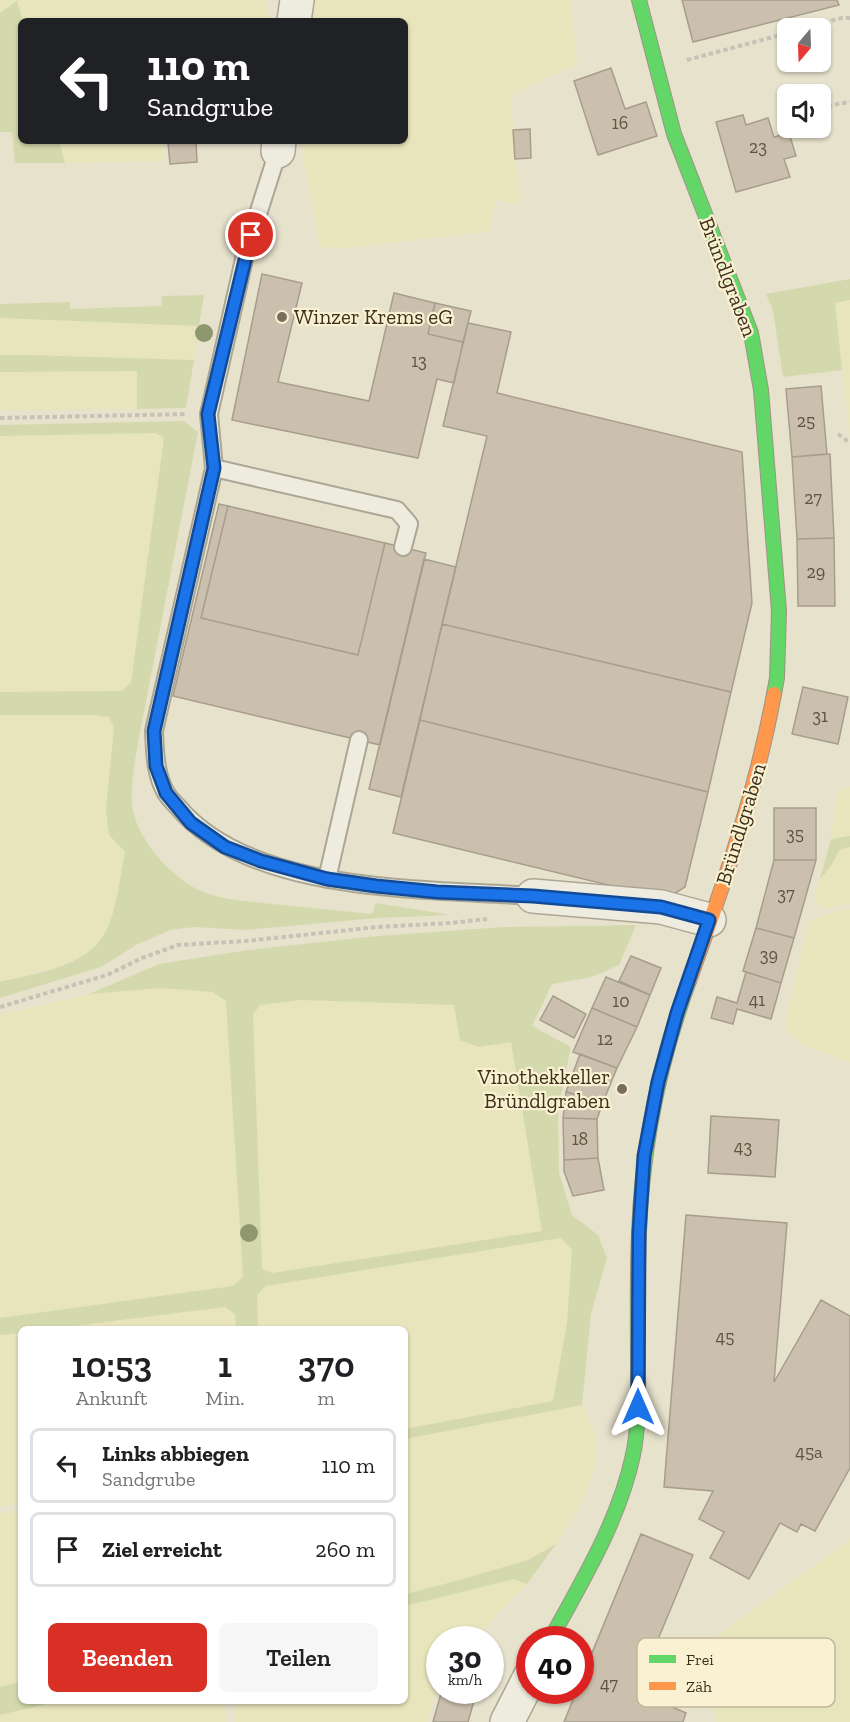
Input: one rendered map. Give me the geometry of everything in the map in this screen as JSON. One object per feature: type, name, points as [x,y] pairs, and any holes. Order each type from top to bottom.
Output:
[{"type":"street","points":[[294,18],[297,0]]},
{"type":"street","name":"Bründlgraben","points":[[558,1626],[588,1571],[616,1510],[633,1454],[638,1407],[639,1233],[644,1156],[658,1082],[677,1013],[725,879],[765,743],[777,678],[779,612],[761,390],[751,333],[674,134],[639,0]]},
{"type":"street","points":[[533,896],[661,907],[709,920]]},
{"type":"street","points":[[507,1722],[516,1704]]},
{"type":"lane","points":[[279,146],[245,255],[208,414],[214,468],[154,731],[156,766],[166,793],[191,823],[225,847],[261,861],[327,879],[376,886],[437,892],[533,896]]},
{"type":"lane","points":[[214,468],[397,510],[409,524],[403,547]]},
{"type":"lane","points":[[327,879],[359,740]]},
{"type":"path","points":[[831,21],[850,18]]},
{"type":"path","points":[[657,68],[777,36]]},
{"type":"path","points":[[831,105],[850,102]]},
{"type":"path","points":[[0,418],[208,414]]},
{"type":"path","points":[[838,434],[850,443]]},
{"type":"path","points":[[0,1007],[107,975],[142,958],[178,945],[246,941],[490,918]]},
{"type":"shaded area","points":[[0,0],[265,0],[269,18],[22,18],[17,2],[0,13]]},
{"type":"shaded area","points":[[307,0],[571,0],[577,64],[511,95],[515,159],[522,205],[496,200],[489,231],[350,248],[320,247],[302,144],[408,144],[408,18],[304,18]]},
{"type":"shaded area","points":[[60,144],[163,144],[164,161],[65,163]]},
{"type":"shaded area","points":[[850,300],[850,438],[835,302]]},
{"type":"shaded area","points":[[0,318],[199,326],[194,360],[0,355]]},
{"type":"shaded area","points":[[138,371],[137,409],[0,410],[0,372]]},
{"type":"shaded area","points":[[156,433],[164,438],[131,683],[122,691],[0,692],[0,436]]},
{"type":"shaded area","points":[[0,715],[109,717],[114,727],[106,810],[109,835],[125,852],[115,905],[106,932],[90,951],[60,966],[0,982]]},
{"type":"shaded area","points":[[850,787],[850,836],[831,839],[838,789]]},
{"type":"shaded area","points":[[850,847],[850,904],[824,909],[814,902],[820,879],[831,866],[840,849]]},
{"type":"shaded area","points":[[850,909],[850,1063],[797,1042],[789,1033],[785,1023],[809,922],[835,911]]},
{"type":"shaded area","points":[[160,988],[213,992],[226,1001],[243,1277],[233,1286],[0,1318],[0,1015],[89,994]]},
{"type":"shaded area","points":[[301,1000],[455,1005],[478,1047],[511,1042],[542,1231],[272,1273],[262,1269],[253,1014],[260,1005]]},
{"type":"shaded area","points":[[561,1238],[572,1250],[567,1323],[553,1401],[408,1428],[408,1326],[258,1326],[257,1294],[266,1286]]},
{"type":"shaded area","points":[[225,1307],[235,1314],[236,1326],[74,1326]]},
{"type":"shaded area","points":[[18,1333],[18,1504],[0,1507],[0,1335]]},
{"type":"shaded area","points":[[582,1405],[595,1432],[596,1465],[581,1505],[556,1544],[528,1560],[408,1593],[408,1438]]},
{"type":"shaded area","points":[[18,1511],[18,1683],[0,1687],[0,1514]]},
{"type":"shaded area","points":[[850,1539],[850,1722],[718,1722],[711,1707],[835,1707],[835,1638],[715,1638]]},
{"type":"shaded area","points":[[514,1579],[527,1584],[486,1626],[426,1626],[426,1704],[432,1704],[428,1722],[236,1722],[235,1704],[408,1704],[408,1605]]},
{"type":"shaded area","points":[[46,1704],[224,1704],[226,1722],[0,1722],[0,1715]]},
{"type":"green space","points":[[17,1],[22,18],[18,18],[18,144],[60,144],[65,163],[15,163],[12,132],[0,132],[0,13]]},
{"type":"green space","points":[[850,279],[850,300],[835,303],[842,370],[783,377],[773,311],[766,294]]},
{"type":"green space","points":[[204,295],[199,326],[0,318],[0,304],[70,302],[70,309],[161,306],[162,296]]},
{"type":"green space","points":[[0,355],[194,360],[186,408],[137,409],[137,371],[0,372]]},
{"type":"green space","points":[[184,421],[198,432],[134,766],[132,804],[141,831],[159,858],[171,870],[183,881],[209,894],[240,900],[372,914],[376,903],[450,915],[377,918],[246,930],[194,927],[170,930],[136,945],[101,967],[0,998],[0,982],[44,972],[72,962],[96,945],[109,924],[118,893],[125,852],[109,835],[106,810],[114,727],[109,717],[0,715],[0,692],[122,691],[131,683],[164,438],[156,433],[0,436],[0,425]]},
{"type":"green space","points":[[850,836],[850,847],[840,849],[831,866],[820,879],[831,839]]},
{"type":"green space","points":[[636,925],[619,965],[592,977],[552,984],[532,1026],[571,1047],[558,1110],[559,1173],[572,1215],[598,1235],[607,1258],[591,1314],[582,1405],[408,1438],[408,1428],[553,1401],[567,1323],[572,1250],[561,1238],[266,1286],[257,1295],[258,1326],[236,1326],[235,1314],[225,1307],[74,1326],[18,1326],[18,1333],[0,1335],[0,1318],[233,1286],[243,1277],[226,1001],[213,992],[160,988],[89,994],[159,964],[248,950],[378,936],[503,927]],"holes":[[[301,1000],[454,1005],[460,1040],[478,1047],[511,1042],[542,1231],[272,1273],[262,1269],[253,1014],[260,1005]]]},
{"type":"green space","points":[[556,1544],[527,1584],[514,1579],[408,1605],[408,1593],[528,1560]]},
{"type":"green space","points":[[18,1683],[18,1704],[46,1704],[0,1715],[0,1687]]},
{"type":"building","points":[[682,0],[837,0],[839,5],[788,18],[777,18],[777,21],[693,42]]},
{"type":"building","points":[[611,68],[625,109],[646,102],[657,136],[598,155],[574,81]]},
{"type":"building","points":[[743,115],[746,125],[768,118],[774,137],[791,138],[796,156],[784,159],[790,177],[736,192],[716,122]]},
{"type":"building","points":[[530,129],[531,158],[515,159],[513,130]]},
{"type":"building","points":[[168,144],[196,144],[197,162],[170,164]]},
{"type":"building","points":[[262,274],[302,283],[278,382],[369,401],[394,293],[435,303],[428,334],[463,342],[454,383],[437,379],[418,458],[232,420]]},
{"type":"building","points":[[435,303],[471,311],[463,342],[428,334]]},
{"type":"building","points":[[468,323],[511,332],[497,393],[742,452],[752,603],[731,692],[442,624],[487,436],[443,426]]},
{"type":"building","points":[[821,386],[827,454],[792,457],[786,389]]},
{"type":"building","points":[[830,454],[834,538],[797,539],[792,457]]},
{"type":"building","points":[[219,504],[228,506],[201,618],[358,655],[385,543],[426,553],[380,745],[173,696]]},
{"type":"building","points":[[228,506],[385,543],[358,655],[201,618]]},
{"type":"building","points":[[834,538],[835,606],[798,606],[797,539]]},
{"type":"building","points":[[424,559],[456,567],[401,797],[369,789]]},
{"type":"building","points":[[442,624],[731,692],[708,792],[420,720]]},
{"type":"building","points":[[803,687],[848,697],[838,744],[792,734]]},
{"type":"building","points":[[420,720],[708,792],[685,887],[666,899],[393,833]]},
{"type":"building","points":[[774,808],[816,808],[816,860],[774,860]]},
{"type":"building","points":[[774,860],[816,860],[794,938],[756,928]]},
{"type":"building","points":[[756,928],[794,938],[781,983],[743,971]]},
{"type":"building","points":[[631,956],[661,968],[650,995],[619,981]]},
{"type":"building","points":[[746,972],[781,983],[771,1019],[737,1009],[733,1024],[711,1018],[717,997],[737,1003]]},
{"type":"building","points":[[606,977],[650,995],[637,1027],[592,1008]]},
{"type":"building","points":[[553,996],[586,1014],[574,1038],[540,1020]]},
{"type":"building","points":[[592,1008],[637,1027],[617,1068],[573,1052]]},
{"type":"building","points":[[580,1054],[617,1068],[603,1102],[566,1092]]},
{"type":"building","points":[[566,1092],[603,1102],[597,1119],[563,1118]]},
{"type":"building","points":[[711,1116],[779,1120],[775,1177],[708,1173]]},
{"type":"building","points":[[563,1118],[597,1119],[598,1158],[564,1160]]},
{"type":"building","points":[[598,1158],[604,1190],[573,1196],[564,1171],[564,1160]]},
{"type":"building","points":[[686,1215],[787,1223],[774,1382],[821,1300],[850,1316],[850,1468],[815,1531],[801,1524],[797,1532],[780,1523],[749,1579],[710,1558],[724,1532],[699,1519],[713,1491],[664,1487]]},
{"type":"building","points":[[641,1534],[693,1555],[659,1638],[637,1638],[637,1707],[672,1707],[686,1713],[683,1722],[564,1722],[571,1704],[594,1704],[594,1648]]},
{"type":"building","points":[[438,1704],[473,1704],[468,1722],[433,1722]]},
{"type":"traffic: fast","points":[[639,0],[674,134],[751,333],[761,390],[779,611],[777,678],[774,694]]},
{"type":"traffic: fast","points":[[558,1626],[609,1527],[619,1503],[633,1455],[638,1412],[638,1250],[644,1168],[661,1074],[689,981]]},
{"type":"traffic: slow","points":[[689,981],[748,803],[774,694]]},
{"type":"place","name":"Winzer Krems eG","points":[[282,317]]},
{"type":"place","name":"Vinothekkeller Bründlgraben","points":[[622,1089]]},
{"type":"route","points":[[251,235],[208,414],[214,468],[154,731],[156,766],[166,793],[191,823],[225,847],[261,861],[327,879],[376,886],[437,892],[486,892],[661,907],[709,920],[677,1013],[658,1082],[644,1156],[639,1233],[638,1407]]}]
